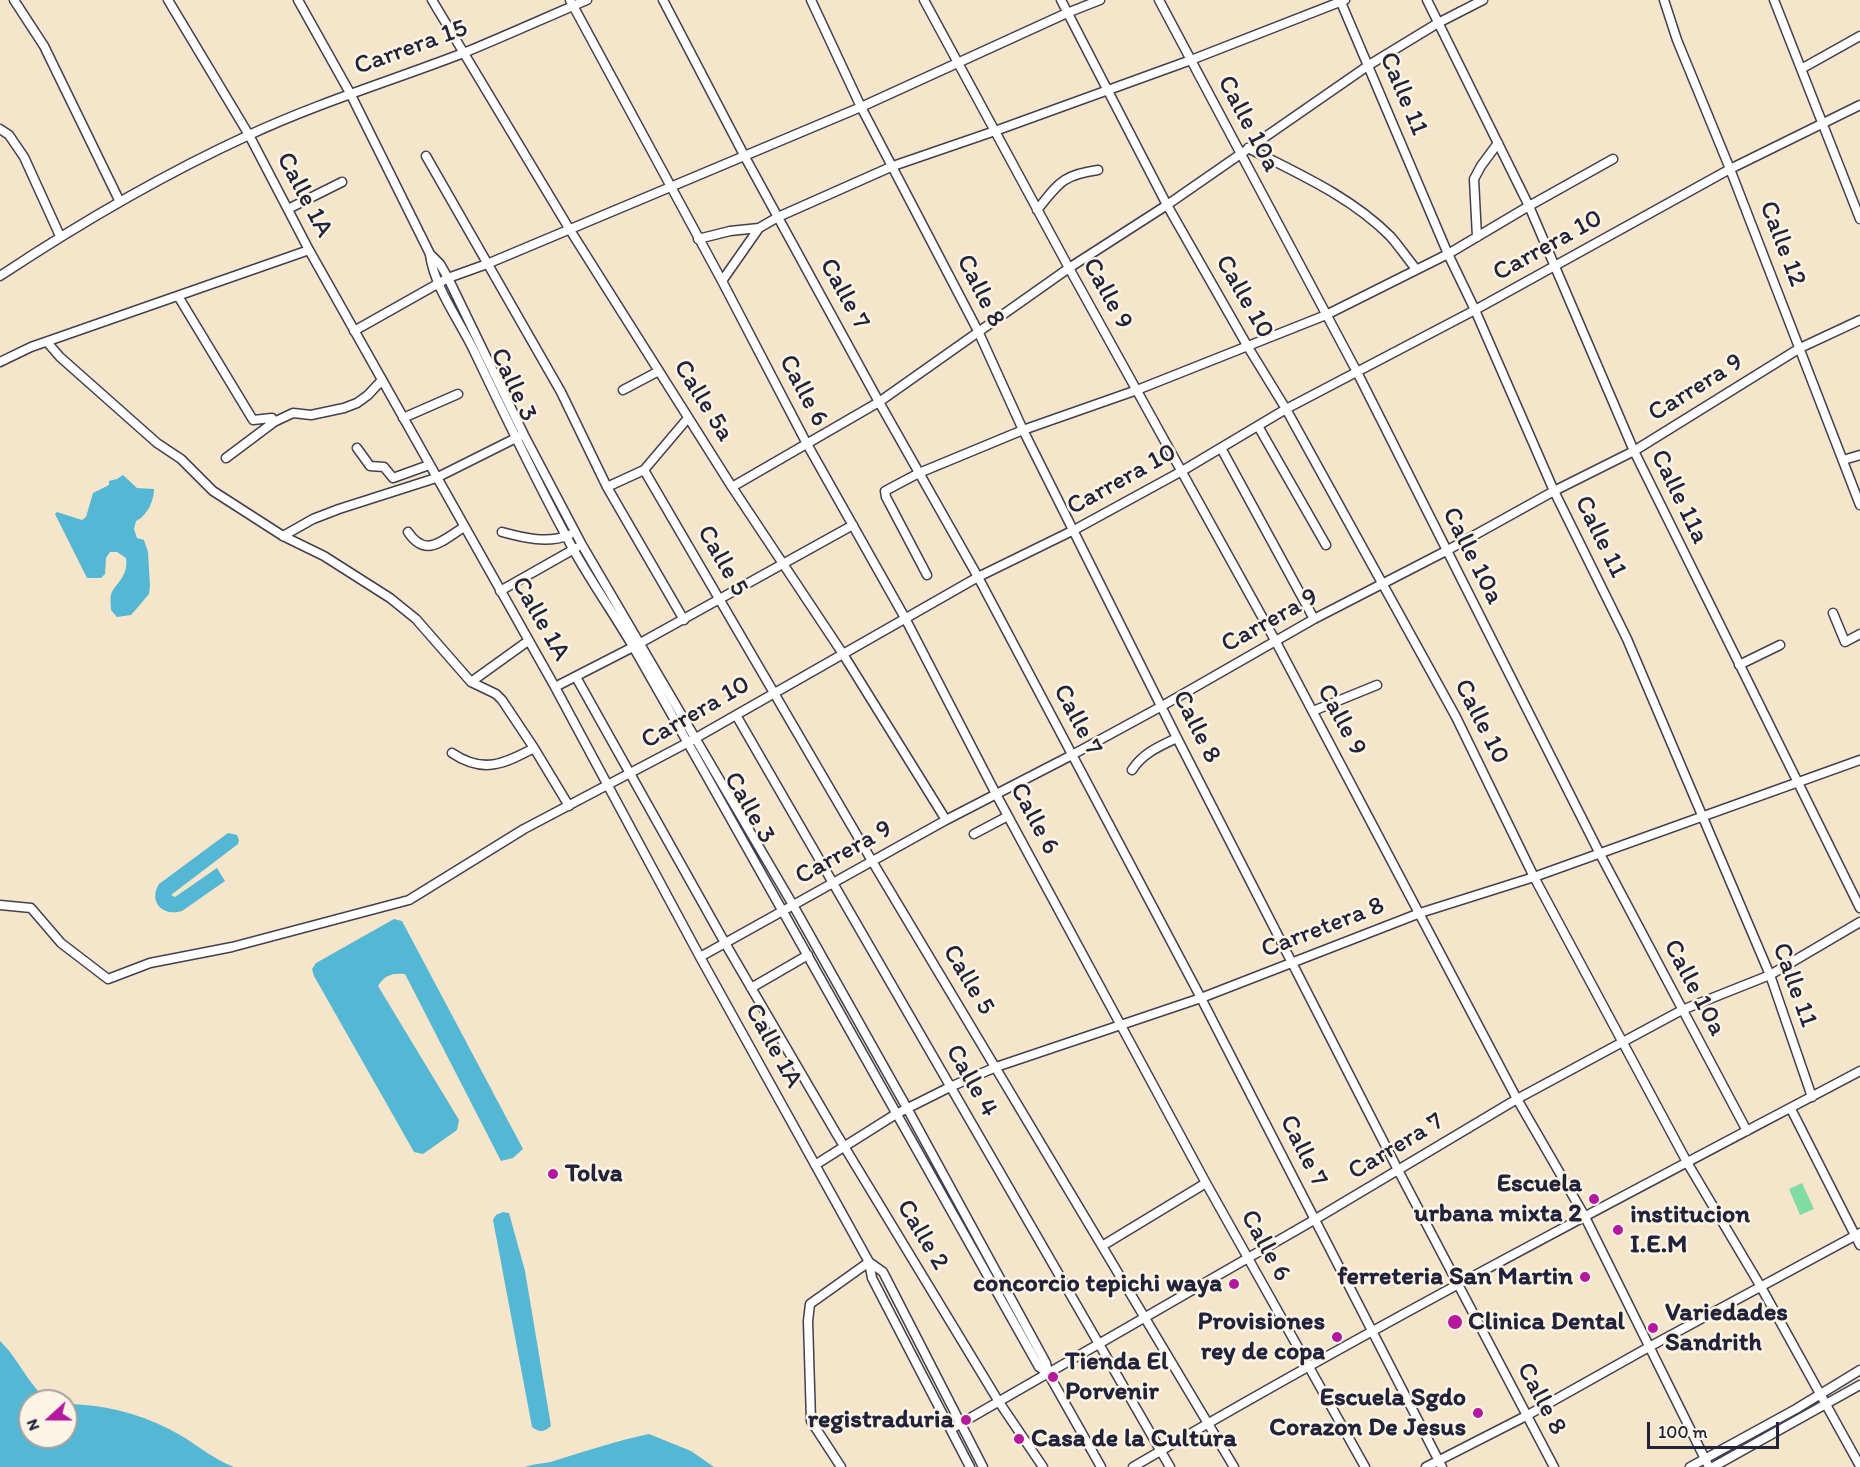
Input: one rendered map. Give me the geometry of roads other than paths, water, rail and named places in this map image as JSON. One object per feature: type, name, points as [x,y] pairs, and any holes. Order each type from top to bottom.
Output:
[{"type":"street","points":[[14,0],[40,40],[119,200]]},
{"type":"street","name":"Calle 1A","points":[[168,0],[249,135],[309,250],[555,687],[700,957],[869,1262],[872,1278],[970,1467]]},
{"type":"street","name":"Calle 3","points":[[298,0],[350,93],[430,254],[433,271],[515,439],[573,549],[696,738],[793,905],[908,1108],[1046,1363],[1048,1373],[1101,1467]]},
{"type":"street","name":"Calle 5a","points":[[432,0],[570,230],[732,487],[843,654],[946,820]]},
{"type":"street","name":"Carrera 15","points":[[0,276],[119,200],[249,135],[350,93],[465,52],[572,3],[587,0]]},
{"type":"street","name":"Calle 7","points":[[663,0],[745,158],[978,577],[1201,998],[1440,1463]]},
{"type":"street","name":"Calle 8","points":[[811,0],[861,107],[978,331],[1023,430],[1177,738],[1398,1170],[1460,1284],[1554,1467]]},
{"type":"street","name":"Calle 9","points":[[924,0],[1313,711],[1517,1099],[1584,1215],[1709,1464]]},
{"type":"street","name":"Calle 10","points":[[1061,0],[1167,205],[1248,347],[1287,410],[1456,717],[1534,878],[1688,1164],[1821,1394],[1856,1465]]},
{"type":"street","points":[[354,331],[448,278],[488,264],[745,158],[1100,0]]},
{"type":"street","name":"Calle 10a","points":[[1159,0],[1358,372],[1600,854],[1747,1131]]},
{"type":"street","name":"Calle 11a","points":[[1427,0],[1529,206],[1634,451],[1860,908]]},
{"type":"street","points":[[732,487],[879,402],[1069,268],[1167,205],[1368,65],[1438,23],[1483,0]]},
{"type":"street","name":"Calle 12","points":[[1664,0],[1677,40],[1730,169],[1860,505]]},
{"type":"street","points":[[1774,0],[1860,219]]},
{"type":"street","points":[[698,239],[730,231],[759,228],[778,217],[892,166],[1191,60],[1342,1]]},
{"type":"street","name":"Calle 11","points":[[1342,1],[1448,254],[1554,491],[1628,639],[1770,975],[1812,1097]]},
{"type":"street","name":"Calle 6","points":[[572,3],[807,444],[905,618],[996,794],[1206,1183],[1365,1467]]},
{"type":"street","points":[[1801,69],[1860,36]]},
{"type":"street","name":"Carrera 10","points":[[1,905],[31,908],[61,943],[108,980],[150,963],[232,947],[409,900],[525,829],[696,738],[978,577],[1074,530],[1287,410],[1475,310],[1730,169],[1860,105]]},
{"type":"street","points":[[0,129],[9,135],[24,157],[60,236]]},
{"type":"street","points":[[1477,237],[1474,179],[1498,142]]},
{"type":"street","points":[[1248,148],[1334,193],[1367,216],[1391,237],[1416,269]]},
{"type":"street","points":[[426,156],[561,392],[607,487],[684,620]]},
{"type":"street","points":[[927,575],[884,492],[919,473],[1023,430],[1137,390],[1326,315],[1448,254],[1614,159]]},
{"type":"street","points":[[1037,210],[1064,179],[1082,172],[1098,170]]},
{"type":"street","points":[[288,209],[342,182]]},
{"type":"street","points":[[722,281],[759,228]]},
{"type":"street","points":[[0,362],[47,342],[309,250]]},
{"type":"street","name":"Calle 3","points":[[430,254],[440,264],[448,278],[524,435],[687,743],[784,911],[1039,1367],[1048,1373]]},
{"type":"street","points":[[178,296],[253,420],[272,418],[274,422]]},
{"type":"street","name":"Carrera 9","points":[[700,957],[946,820],[1162,706],[1314,619],[1634,451],[1800,348],[1860,320]]},
{"type":"street","points":[[47,342],[60,357],[139,428],[181,459],[213,491],[283,536],[324,556],[390,598],[416,619],[471,682],[496,694],[502,700],[569,806]]},
{"type":"street","points":[[623,390],[659,371]]},
{"type":"street","points":[[226,458],[274,422],[292,413],[311,415],[344,408],[368,395],[382,380]]},
{"type":"street","points":[[404,418],[459,394]]},
{"type":"street","points":[[607,487],[644,470],[688,418]]},
{"type":"street","points":[[1258,426],[1326,545]]},
{"type":"street","points":[[283,536],[313,519],[339,509],[436,478],[524,435]]},
{"type":"street","points":[[357,448],[370,466],[384,467],[393,478],[429,465]]},
{"type":"street","points":[[1221,448],[1314,619]]},
{"type":"street","points":[[1843,460],[1860,455]]},
{"type":"street","name":"Calle 5","points":[[644,470],[872,861],[1234,1467]]},
{"type":"street","points":[[555,687],[684,620],[853,525]]},
{"type":"street","points":[[408,532],[414,541],[421,546],[428,547],[464,527]]},
{"type":"street","points":[[502,532],[529,539],[558,539],[575,532]]},
{"type":"street","points":[[500,591],[582,545]]},
{"type":"street","points":[[1833,613],[1845,642],[1860,634]]},
{"type":"street","points":[[471,682],[528,641]]},
{"type":"street","points":[[1739,665],[1780,645]]},
{"type":"street","name":"Calle 2","points":[[576,676],[751,988],[999,1402],[1043,1467]]},
{"type":"street","points":[[1313,711],[1377,685]]},
{"type":"street","name":"Calle 4","points":[[736,715],[1170,1467]]},
{"type":"street","points":[[1132,770],[1148,752],[1177,738]]},
{"type":"street","points":[[452,753],[476,765],[494,765],[513,759],[534,748]]},
{"type":"street","name":"Carretera 8","points":[[815,1165],[896,1114],[996,1067],[1201,998],[1420,913],[1534,878],[1860,760]]},
{"type":"street","points":[[974,834],[1008,816]]},
{"type":"street","name":"Carrera 7","points":[[951,1429],[1314,1220],[1517,1099],[1682,1010],[1770,975],[1860,922]]},
{"type":"street","points":[[751,988],[808,955]]},
{"type":"street","points":[[1133,1467],[1584,1215],[1688,1164],[1860,1071]]},
{"type":"street","points":[[1791,1109],[1858,1235],[1860,1245]]},
{"type":"street","points":[[1102,1246],[1206,1183]]},
{"type":"street","points":[[1426,1467],[1440,1463],[1858,1235]]},
{"type":"street","points":[[841,1467],[811,1421],[808,1321],[810,1304],[869,1262]]},
{"type":"street","name":"Calle 1A","points":[[869,1262],[883,1272],[983,1467]]},
{"type":"street","points":[[1709,1464],[1860,1370]]},
{"type":"street","points":[[1690,1467],[1709,1464],[1860,1386]]},
{"type":"water","points":[[123,475],[137,488],[154,489],[149,508],[136,521],[134,529],[137,538],[144,540],[148,552],[150,586],[149,594],[131,615],[117,617],[111,610],[110,600],[113,590],[125,572],[126,558],[117,552],[110,552],[106,558],[105,574],[101,578],[87,578],[55,514],[57,512],[82,520],[86,517],[93,493],[109,485],[109,481]]},
{"type":"water","points":[[228,833],[237,835],[238,844],[171,895],[175,897],[217,868],[225,881],[182,911],[163,910],[155,897],[159,884]]},
{"type":"water","points":[[394,919],[402,921],[523,1149],[513,1158],[501,1161],[405,974],[389,976],[383,979],[378,986],[459,1120],[457,1130],[423,1154],[414,1152],[314,976],[312,969],[316,963]]},
{"type":"water","points":[[503,1212],[509,1213],[525,1271],[551,1426],[542,1431],[532,1427],[493,1220],[496,1215]]},
{"type":"water","points":[[0,1341],[37,1389],[18,1389],[18,1449],[78,1449],[78,1405],[93,1406],[119,1410],[157,1423],[234,1467],[0,1467]]},
{"type":"water","points":[[649,1434],[691,1451],[714,1467],[525,1467],[553,1461]]},
{"type":"place","name":"Tolva","points":[[553,1174]]},
{"type":"place","name":"Escuela urbana mixta 2","points":[[1594,1199]]},
{"type":"place","name":"institucion I.E.M","points":[[1618,1230]]},
{"type":"place","name":"ferreteria San Martin","points":[[1585,1277]]},
{"type":"place","name":"concorcio tepichi waya","points":[[1234,1284]]},
{"type":"place","name":"Clinica Dental","points":[[1455,1322]]},
{"type":"place","name":"Variedades Sandrith","points":[[1653,1328]]},
{"type":"place","name":"Provisiones rey de copa","points":[[1337,1337]]},
{"type":"place","name":"Tienda El Porvenir","points":[[1053,1377]]},
{"type":"place","name":"Escuela Sgdo Corazon De Jesus","points":[[1478,1413]]},
{"type":"place","name":"registraduria","points":[[966,1420]]},
{"type":"place","name":"Casa de la Cultura","points":[[1019,1439]]}]
